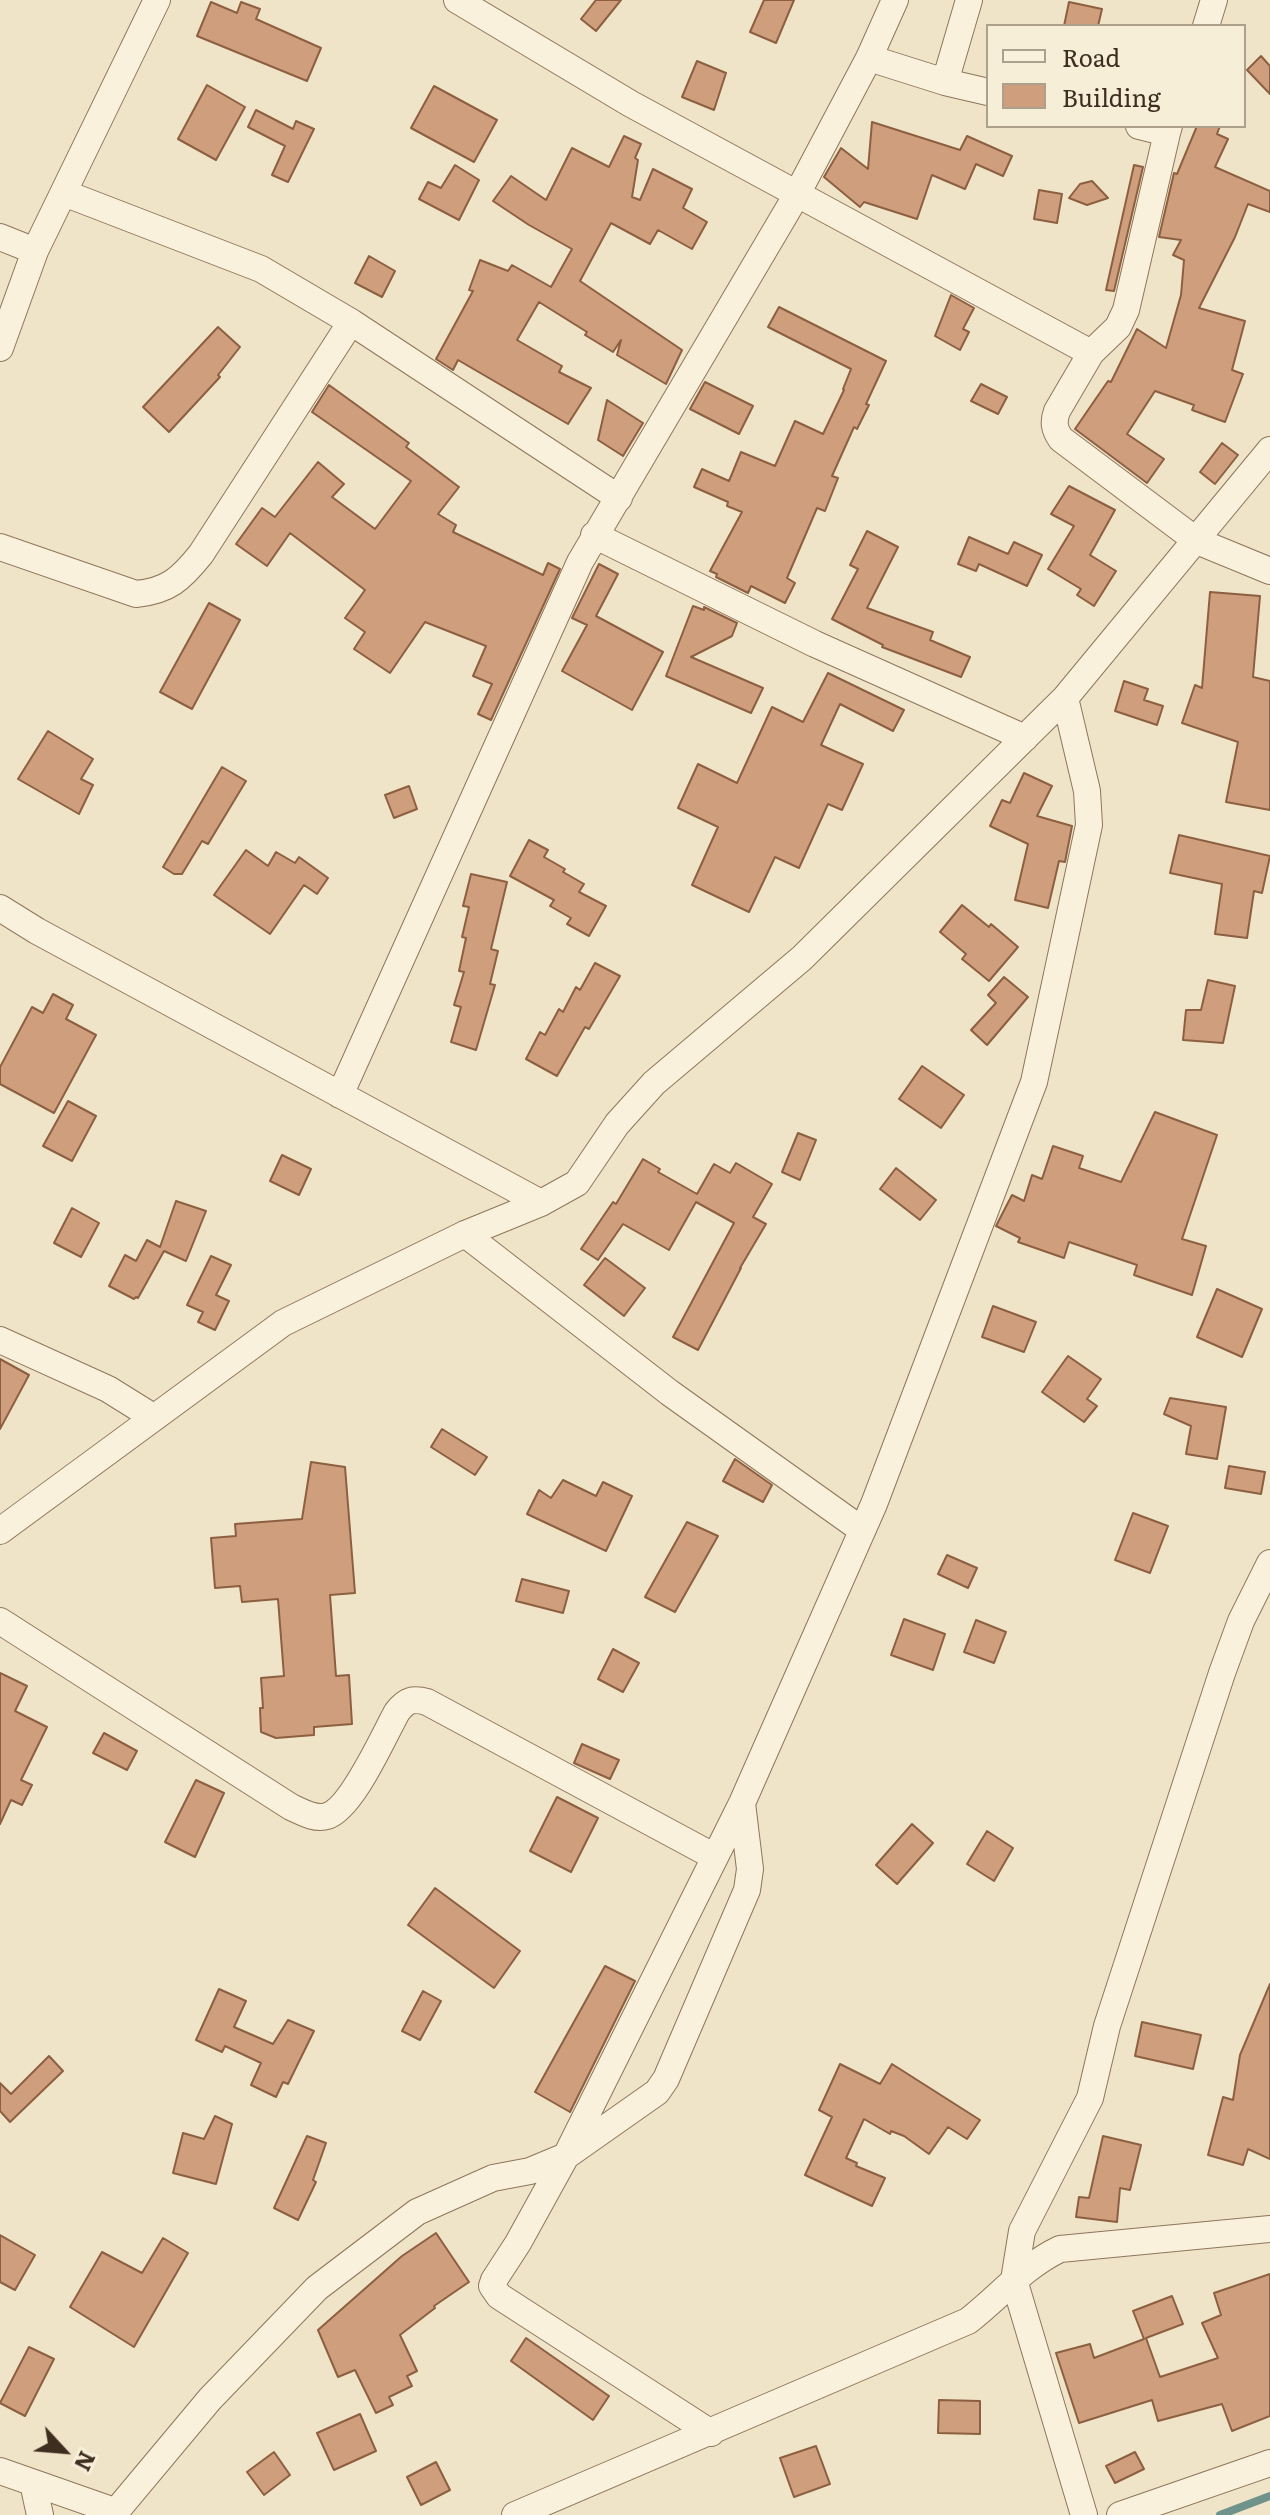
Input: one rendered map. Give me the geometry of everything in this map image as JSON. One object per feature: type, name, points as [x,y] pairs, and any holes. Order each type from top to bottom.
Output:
[{"type":"street","points":[[0,348],[35,251],[157,0]]},
{"type":"street","points":[[457,0],[631,104],[796,196],[1091,353]]},
{"type":"street","points":[[340,1095],[594,535],[619,498],[796,196],[869,58],[895,0]]},
{"type":"street","points":[[945,82],[969,0]]},
{"type":"street","points":[[1207,24],[1214,0]]},
{"type":"street","points":[[869,58],[986,92]]},
{"type":"street","points":[[1168,130],[1126,310],[1118,327],[1091,353],[1057,411],[1053,420],[1055,431],[1061,439],[1197,541],[1270,571]]},
{"type":"street","points":[[64,193],[244,261],[351,322],[619,498]]},
{"type":"street","points":[[0,237],[35,251]]},
{"type":"street","points":[[0,547],[136,594],[155,592],[170,586],[201,554],[351,322]]},
{"type":"street","points":[[0,1531],[283,1323],[465,1234],[541,1203],[577,1183],[617,1124],[654,1083],[802,958],[1065,698],[1270,450]]},
{"type":"street","points":[[594,535],[815,644],[1025,738]]},
{"type":"street","points":[[711,2433],[499,2296],[492,2286],[497,2272],[518,2243],[566,2156],[742,1803],[880,1490],[1040,1061],[1089,816],[1087,791],[1065,698]]},
{"type":"street","points":[[0,908],[37,931],[541,1203]]},
{"type":"street","points":[[465,1234],[670,1393],[862,1530]]},
{"type":"street","points":[[0,1340],[99,1385],[153,1417]]},
{"type":"street","points":[[1084,2515],[1014,2280],[1022,2231],[1090,2098],[1119,1987],[1222,1673],[1241,1621],[1270,1563]]},
{"type":"street","points":[[0,1621],[291,1807],[310,1816],[325,1817],[346,1803],[397,1712],[404,1703],[416,1699],[427,1702],[715,1857]]},
{"type":"street","points":[[0,2471],[115,2513],[210,2399],[317,2288],[417,2212],[493,2178],[530,2171],[566,2156],[657,2092],[666,2079],[747,1890],[749,1859],[742,1803]]},
{"type":"street","points":[[515,2515],[968,2321],[1014,2280],[1060,2249],[1270,2229]]},
{"type":"street","points":[[1120,2515],[1270,2463]]},
{"type":"street","points":[[33,2483],[40,2515]]},
{"type":"building","points":[[596,0],[621,0],[596,31],[581,19]]},
{"type":"building","points":[[764,0],[794,0],[776,43],[750,32]]},
{"type":"building","points":[[211,2],[237,13],[241,2],[260,9],[256,19],[321,48],[307,81],[197,36]]},
{"type":"building","points":[[1069,2],[1102,9],[1098,24],[1064,24]]},
{"type":"building","points":[[1261,56],[1270,66],[1270,94],[1247,70]]},
{"type":"building","points":[[697,61],[726,73],[714,110],[682,97]]},
{"type":"building","points":[[207,85],[245,107],[216,160],[178,139]]},
{"type":"building","points":[[434,86],[497,120],[474,162],[411,128]]},
{"type":"building","points":[[256,110],[293,129],[296,121],[314,129],[288,182],[272,175],[285,146],[248,127]]},
{"type":"building","points":[[872,122],[960,150],[967,136],[1012,156],[1003,176],[976,164],[965,189],[932,175],[917,219],[864,202],[860,207],[824,177],[841,148],[868,169]]},
{"type":"building","points":[[1196,128],[1219,128],[1217,134],[1228,139],[1215,167],[1270,191],[1270,212],[1248,204],[1199,308],[1245,321],[1232,370],[1243,374],[1225,422],[1192,410],[1194,405],[1155,391],[1127,434],[1164,459],[1147,483],[1075,429],[1108,381],[1111,382],[1137,329],[1166,348],[1181,295],[1184,260],[1173,255],[1181,240],[1159,237],[1174,173],[1177,174]]},
{"type":"building","points":[[624,136],[641,144],[635,158],[638,160],[632,197],[640,200],[653,169],[692,189],[683,208],[707,222],[692,249],[658,230],[650,244],[611,223],[580,281],[682,350],[666,384],[617,355],[621,340],[613,352],[539,302],[517,340],[562,366],[559,372],[591,388],[568,424],[458,360],[453,370],[436,359],[473,291],[469,290],[480,260],[508,271],[512,265],[551,287],[572,249],[493,201],[511,176],[546,200],[572,148],[609,167]]},
{"type":"building","points":[[455,165],[479,180],[459,220],[419,199],[428,182],[441,188]]},
{"type":"building","points":[[1134,165],[1143,167],[1114,291],[1106,290]]},
{"type":"building","points":[[1092,181],[1108,198],[1087,205],[1069,198],[1080,184]]},
{"type":"building","points":[[1039,190],[1062,194],[1057,223],[1034,219]]},
{"type":"building","points":[[369,256],[395,271],[382,297],[355,283]]},
{"type":"building","points":[[951,295],[974,308],[963,329],[969,332],[960,350],[935,336]]},
{"type":"building","points":[[779,307],[886,361],[866,404],[869,405],[857,429],[854,427],[832,476],[838,478],[825,511],[817,508],[787,578],[795,583],[785,603],[751,586],[748,593],[710,571],[742,512],[727,506],[728,502],[694,487],[702,469],[729,481],[741,452],[775,466],[795,421],[823,434],[844,390],[851,369],[768,327]]},
{"type":"building","points":[[218,327],[240,347],[218,375],[220,377],[169,432],[143,407]]},
{"type":"building","points":[[705,382],[753,406],[739,434],[690,409]]},
{"type":"building","points":[[981,384],[1007,397],[998,414],[971,401]]},
{"type":"building","points":[[329,385],[409,443],[406,447],[459,487],[438,514],[456,525],[453,532],[543,575],[548,563],[560,569],[491,720],[478,714],[492,684],[473,676],[486,646],[425,622],[390,673],[354,649],[365,632],[345,618],[365,590],[290,533],[267,566],[236,544],[262,508],[275,517],[318,462],[344,484],[332,497],[375,529],[411,481],[312,412]]},
{"type":"building","points":[[607,400],[643,423],[623,456],[598,440]]},
{"type":"building","points":[[1222,443],[1238,455],[1215,484],[1200,472]]},
{"type":"building","points":[[1069,486],[1115,510],[1090,555],[1116,571],[1094,606],[1077,595],[1081,589],[1048,569],[1074,526],[1051,514]]},
{"type":"building","points":[[867,531],[898,547],[867,608],[933,632],[930,640],[970,657],[961,677],[882,647],[832,619],[858,569],[850,565]]},
{"type":"building","points":[[969,537],[1008,554],[1014,542],[1042,555],[1027,586],[979,564],[976,571],[958,564]]},
{"type":"building","points":[[599,564],[618,574],[596,616],[663,652],[632,710],[562,671],[587,625],[572,618]]},
{"type":"building","points":[[1210,592],[1260,596],[1253,677],[1270,681],[1270,810],[1226,802],[1238,742],[1182,723],[1195,685],[1202,688]]},
{"type":"building","points":[[209,603],[240,620],[192,709],[160,692]]},
{"type":"building","points":[[693,606],[704,610],[704,607],[737,623],[732,636],[691,657],[763,688],[751,713],[666,676]]},
{"type":"building","points":[[828,673],[904,710],[893,731],[840,704],[821,745],[863,764],[842,810],[828,804],[799,868],[775,857],[749,912],[692,885],[718,827],[678,808],[698,764],[737,783],[772,707],[803,722]]},
{"type":"building","points":[[1124,681],[1148,689],[1144,700],[1163,706],[1157,725],[1115,711]]},
{"type":"building","points":[[48,731],[93,759],[81,779],[93,785],[79,814],[18,779]]},
{"type":"building","points":[[222,767],[246,781],[208,844],[202,841],[182,874],[174,874],[163,867]]},
{"type":"building","points":[[1024,773],[1052,786],[1037,816],[1072,826],[1065,862],[1059,861],[1048,908],[1015,900],[1028,844],[990,826],[1002,800],[1010,803]]},
{"type":"building","points":[[409,786],[417,809],[394,818],[385,795]]},
{"type":"building","points":[[1179,835],[1270,856],[1262,893],[1254,891],[1247,938],[1215,934],[1222,884],[1170,873]]},
{"type":"building","points":[[529,840],[548,850],[544,857],[584,884],[579,892],[606,906],[589,936],[567,924],[571,918],[550,906],[554,900],[510,876]]},
{"type":"building","points":[[246,850],[268,866],[276,852],[295,863],[299,857],[328,878],[317,894],[304,885],[270,934],[214,895]]},
{"type":"building","points":[[471,874],[507,882],[491,949],[498,951],[490,984],[495,985],[476,1050],[451,1042],[461,1007],[454,1005],[464,972],[459,971],[469,907],[463,906]]},
{"type":"building","points":[[962,905],[1018,947],[989,981],[962,959],[966,954],[940,932]]},
{"type":"building","points":[[595,963],[620,976],[589,1029],[585,1027],[557,1076],[526,1059],[540,1032],[545,1035],[559,1009],[563,1012],[576,987],[580,990]]},
{"type":"building","points":[[1004,977],[1028,997],[987,1045],[971,1030],[996,1003],[988,995]]},
{"type":"building","points":[[1208,980],[1235,986],[1223,1043],[1183,1040],[1186,1010],[1201,1010]]},
{"type":"building","points":[[53,994],[73,1005],[66,1019],[96,1035],[54,1113],[0,1084],[0,1067],[32,1007],[43,1013]]},
{"type":"building","points":[[922,1066],[964,1095],[941,1128],[899,1099]]},
{"type":"building","points":[[68,1101],[96,1116],[72,1161],[43,1146]]},
{"type":"building","points":[[1155,1112],[1217,1135],[1182,1239],[1206,1246],[1192,1295],[1134,1275],[1137,1265],[1069,1242],[1064,1258],[1018,1242],[1020,1238],[996,1226],[1012,1195],[1024,1201],[1032,1175],[1042,1179],[1053,1146],[1083,1156],[1079,1168],[1121,1182]]},
{"type":"building","points":[[798,1133],[816,1140],[800,1180],[782,1172]]},
{"type":"building","points":[[282,1155],[311,1169],[299,1195],[270,1181]]},
{"type":"building","points":[[643,1159],[660,1169],[658,1172],[697,1194],[714,1164],[730,1173],[736,1163],[772,1184],[753,1217],[766,1224],[698,1350],[673,1337],[734,1223],[696,1202],[669,1250],[623,1224],[598,1260],[581,1249],[613,1202],[616,1204]]},
{"type":"building","points":[[896,1168],[936,1200],[920,1220],[880,1189]]},
{"type":"building","points":[[176,1201],[206,1211],[186,1261],[164,1251],[138,1298],[134,1299],[109,1286],[125,1255],[136,1261],[147,1240],[160,1247]]},
{"type":"building","points":[[72,1208],[99,1223],[81,1257],[54,1243]]},
{"type":"building","points":[[211,1256],[231,1265],[216,1295],[229,1301],[215,1330],[198,1322],[203,1312],[187,1305]]},
{"type":"building","points":[[605,1258],[645,1288],[624,1316],[584,1285]]},
{"type":"building","points":[[1217,1289],[1262,1309],[1242,1357],[1197,1337]]},
{"type":"building","points":[[993,1306],[1036,1322],[1024,1352],[982,1337]]},
{"type":"building","points":[[1068,1356],[1101,1379],[1087,1399],[1097,1406],[1084,1422],[1042,1392]]},
{"type":"building","points":[[0,1359],[29,1375],[0,1429]]},
{"type":"building","points":[[1170,1398],[1226,1407],[1217,1459],[1186,1454],[1191,1426],[1164,1414]]},
{"type":"building","points":[[442,1429],[487,1457],[475,1475],[431,1447]]},
{"type":"building","points":[[735,1459],[772,1485],[763,1502],[723,1481]]},
{"type":"building","points":[[311,1462],[345,1467],[355,1593],[330,1595],[336,1676],[349,1675],[352,1724],[314,1727],[314,1735],[276,1738],[261,1732],[260,1708],[263,1708],[261,1678],[284,1676],[278,1599],[242,1602],[240,1586],[215,1588],[211,1538],[236,1536],[235,1524],[302,1519]]},
{"type":"building","points":[[1229,1466],[1265,1472],[1261,1494],[1225,1488]]},
{"type":"building","points":[[563,1480],[596,1496],[603,1482],[632,1496],[606,1551],[527,1514],[539,1490],[551,1498]]},
{"type":"building","points":[[1133,1513],[1168,1526],[1150,1573],[1115,1560]]},
{"type":"building","points":[[687,1522],[718,1536],[675,1612],[645,1597]]},
{"type":"building","points":[[947,1555],[977,1568],[968,1588],[938,1574]]},
{"type":"building","points":[[522,1579],[569,1591],[563,1613],[516,1601]]},
{"type":"building","points":[[904,1619],[945,1634],[933,1670],[891,1655]]},
{"type":"building","points":[[976,1620],[1006,1632],[994,1663],[964,1652]]},
{"type":"building","points":[[613,1649],[639,1663],[623,1692],[598,1679]]},
{"type":"building","points":[[0,1673],[27,1686],[15,1711],[47,1727],[21,1780],[32,1785],[22,1805],[11,1800],[0,1824]]},
{"type":"building","points":[[104,1733],[137,1751],[127,1770],[93,1753]]},
{"type":"building","points":[[582,1744],[619,1760],[610,1779],[574,1763]]},
{"type":"building","points":[[196,1780],[224,1793],[195,1857],[165,1842]]},
{"type":"building","points":[[557,1797],[598,1818],[571,1872],[530,1851]]},
{"type":"building","points":[[912,1824],[933,1843],[897,1884],[876,1865]]},
{"type":"building","points":[[987,1831],[1013,1848],[994,1881],[967,1864]]},
{"type":"building","points":[[435,1888],[520,1951],[494,1988],[408,1925]]},
{"type":"building","points":[[605,1966],[635,1981],[570,2112],[535,2092]]},
{"type":"building","points":[[1270,1984],[1270,2159],[1248,2149],[1243,2165],[1208,2155],[1223,2097],[1233,2100],[1240,2055]]},
{"type":"building","points":[[219,1989],[246,2001],[234,2027],[273,2044],[288,2020],[314,2031],[288,2084],[283,2082],[276,2097],[251,2085],[261,2063],[225,2046],[222,2052],[196,2040]]},
{"type":"building","points":[[423,1991],[441,2001],[420,2040],[402,2031]]},
{"type":"building","points":[[1142,2022],[1201,2035],[1193,2069],[1135,2056]]},
{"type":"building","points":[[49,2056],[63,2071],[10,2122],[0,2111],[0,2083],[11,2094]]},
{"type":"building","points":[[840,2064],[880,2084],[892,2064],[980,2120],[967,2139],[948,2127],[929,2154],[904,2136],[891,2131],[890,2134],[864,2119],[846,2158],[857,2163],[856,2166],[885,2178],[872,2206],[805,2175],[832,2117],[819,2110]]},
{"type":"building","points":[[215,2116],[232,2124],[216,2184],[173,2173],[183,2133],[204,2139]]},
{"type":"building","points":[[307,2136],[326,2143],[313,2180],[316,2182],[298,2220],[274,2208]]},
{"type":"building","points":[[1103,2136],[1141,2145],[1130,2190],[1120,2188],[1117,2222],[1076,2217],[1079,2197],[1089,2198]]},
{"type":"building","points":[[436,2233],[469,2282],[400,2335],[417,2371],[407,2376],[412,2386],[389,2397],[393,2405],[376,2413],[355,2370],[338,2377],[318,2330],[402,2256]]},
{"type":"building","points":[[0,2235],[35,2255],[15,2290],[0,2282]]},
{"type":"building","points":[[163,2238],[188,2253],[134,2347],[70,2307],[102,2252],[142,2273]]},
{"type":"building","points":[[1270,2274],[1270,2416],[1232,2431],[1222,2404],[1158,2421],[1152,2400],[1079,2423],[1056,2353],[1090,2344],[1094,2358],[1144,2339],[1133,2311],[1172,2296],[1183,2324],[1146,2338],[1160,2377],[1218,2358],[1202,2323],[1221,2315],[1214,2293]]},
{"type":"building","points":[[526,2338],[609,2396],[593,2420],[511,2361]]},
{"type":"building","points":[[29,2347],[54,2359],[25,2416],[0,2403]]},
{"type":"building","points":[[939,2400],[980,2401],[980,2434],[938,2433]]},
{"type":"building","points":[[360,2414],[376,2451],[334,2470],[317,2433]]},
{"type":"building","points":[[816,2446],[830,2484],[794,2497],[780,2458]]},
{"type":"building","points":[[274,2452],[290,2475],[264,2495],[247,2472]]},
{"type":"building","points":[[1135,2452],[1144,2469],[1115,2483],[1106,2466]]},
{"type":"building","points":[[436,2462],[450,2490],[421,2505],[407,2477]]},
{"type":"waterway","points":[[1220,2515],[1270,2496]]}]
